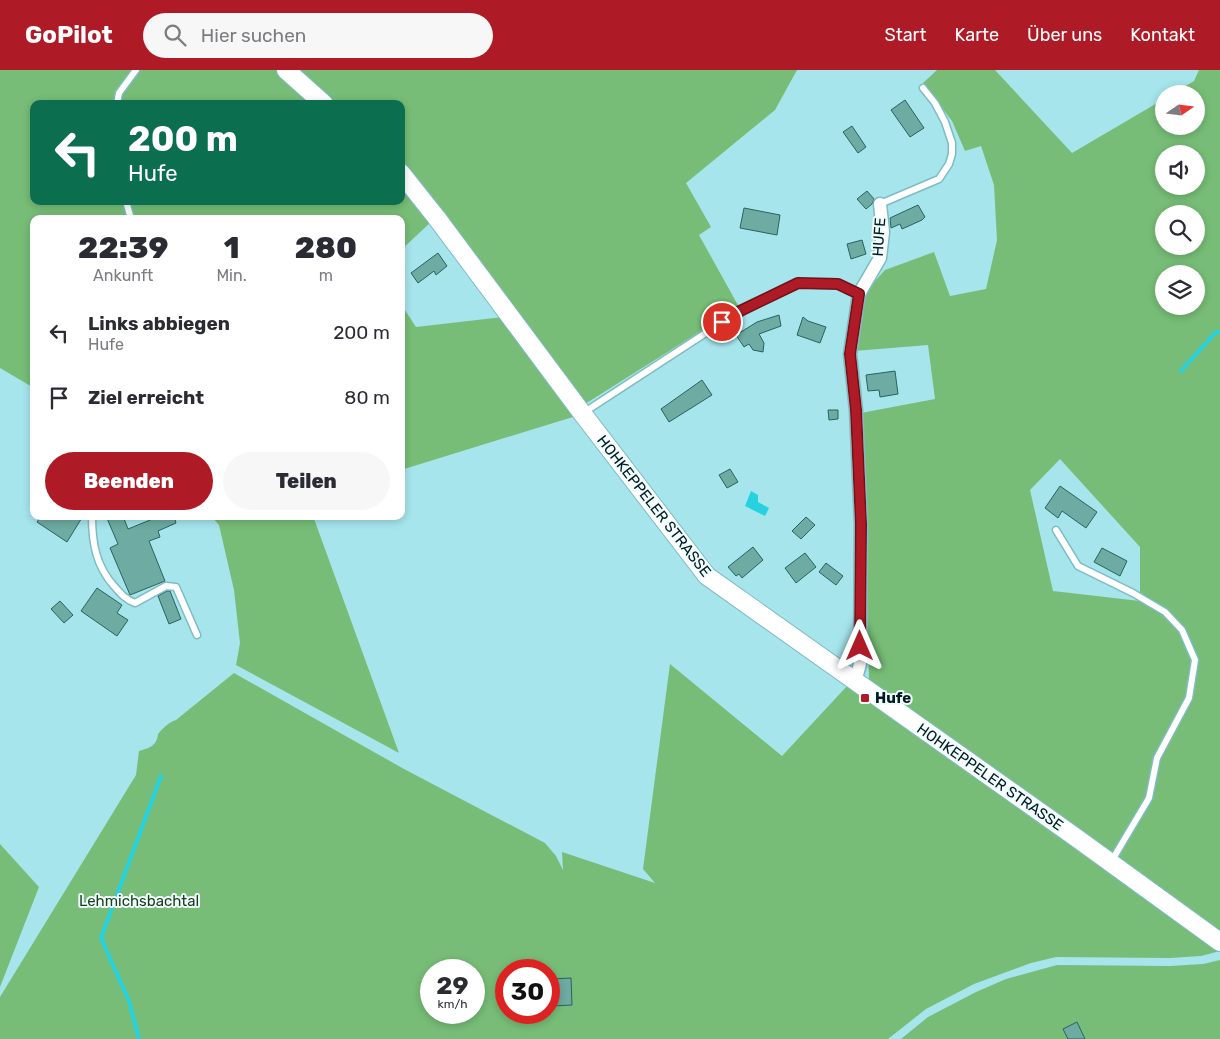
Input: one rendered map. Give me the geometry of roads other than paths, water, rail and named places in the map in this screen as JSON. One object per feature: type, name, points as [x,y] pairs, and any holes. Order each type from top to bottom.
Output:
[{"type":"street","points":[[286,70],[320,100]]},
{"type":"street","name":"HOHKEPPELER STRASSE","points":[[405,178],[707,576],[1220,942]]},
{"type":"street","name":"HUFE","points":[[855,682],[860,664],[861,524],[856,410],[850,354],[859,294],[880,258],[882,232],[880,204]]},
{"type":"lane","points":[[118,100],[119,93],[136,70]]},
{"type":"lane","points":[[880,204],[939,179],[949,164],[952,154],[952,143],[945,122],[935,103],[922,88]]},
{"type":"lane","points":[[582,413],[738,312],[798,283],[838,284],[859,294]]},
{"type":"lane","points":[[92,520],[94,551],[105,576],[126,600],[135,603],[166,586],[176,587],[197,635]]},
{"type":"lane","points":[[1056,530],[1078,566],[1133,593],[1165,612],[1182,630],[1195,660],[1188,698],[1157,758],[1149,798],[1110,863]]},
{"type":"water","points":[[751,491],[758,495],[758,502],[769,508],[765,516],[745,506]]},
{"type":"waterway","points":[[1181,371],[1215,333],[1220,332]]},
{"type":"waterway","points":[[139,1039],[129,1001],[101,938],[161,776]]},
{"type":"place","name":"Hufe","points":[[865,698]]},
{"type":"park label","name":"Lehmichsbachtal","points":[[139,901]]}]
